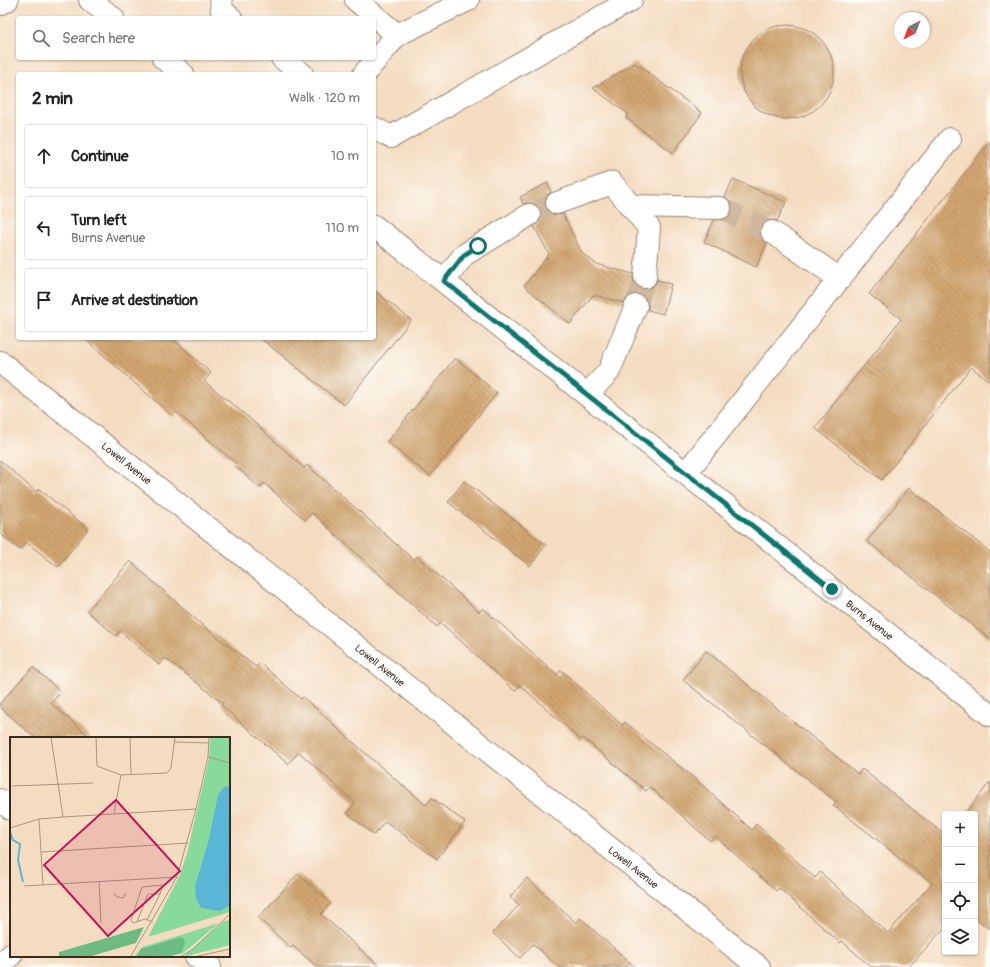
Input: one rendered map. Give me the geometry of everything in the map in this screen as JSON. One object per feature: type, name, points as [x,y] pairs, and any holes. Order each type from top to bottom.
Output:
[{"type":"street","points":[[0,4],[7,0]]},
{"type":"street","points":[[90,0],[110,16]]},
{"type":"street","points":[[221,0],[222,10],[229,16]]},
{"type":"street","points":[[356,0],[375,16]]},
{"type":"street","points":[[376,60],[397,35],[468,0]]},
{"type":"street","points":[[376,129],[391,137],[631,0]]},
{"type":"street","points":[[376,17],[397,35]]},
{"type":"street","points":[[166,60],[180,72]]},
{"type":"street","points":[[284,60],[300,72]]},
{"type":"street","points":[[366,72],[376,60]]},
{"type":"street","points":[[686,473],[950,139]]},
{"type":"street","points":[[557,203],[612,183],[649,228],[645,278]]},
{"type":"street","points":[[630,206],[720,208]]},
{"type":"street","points":[[444,281],[464,255],[529,215]]},
{"type":"street","name":"Burns Avenue","points":[[376,228],[990,715]]},
{"type":"street","points":[[772,232],[840,279]]},
{"type":"street","points":[[587,395],[609,371],[636,306]]},
{"type":"street","name":"Lowell Avenue","points":[[0,362],[760,967]]},
{"type":"street","points":[[0,800],[10,808]]},
{"type":"street","points":[[0,964],[10,956]]},
{"type":"street","points":[[197,957],[210,967]]},
{"type":"building","points":[[787,25],[805,28],[820,39],[831,54],[834,72],[831,90],[820,105],[805,116],[787,119],[769,116],[754,105],[743,90],[740,72],[743,54],[754,39],[769,28]]},
{"type":"building","points":[[635,63],[702,113],[673,153],[626,118],[628,114],[593,88]]},
{"type":"building","points":[[990,141],[990,382],[971,367],[882,480],[815,428],[901,319],[869,294]]},
{"type":"building","points":[[733,179],[786,202],[777,221],[767,221],[762,225],[760,231],[761,237],[767,244],[756,267],[704,242],[714,220],[726,219],[731,214],[731,202],[725,197]]},
{"type":"building","points":[[547,183],[551,192],[547,195],[545,200],[545,208],[549,213],[554,215],[563,214],[582,253],[596,264],[633,274],[634,283],[638,287],[644,289],[651,288],[657,280],[671,284],[663,314],[648,310],[646,299],[640,294],[629,296],[624,303],[593,295],[570,324],[524,286],[549,254],[534,226],[540,221],[540,209],[535,204],[523,204],[520,197]]},
{"type":"building","points":[[376,292],[411,320],[344,405],[263,340],[376,340]]},
{"type":"building","points":[[86,340],[174,340],[211,373],[204,381],[248,417],[304,468],[307,465],[414,560],[417,556],[479,612],[483,608],[557,675],[561,670],[622,725],[625,722],[695,779],[752,830],[756,824],[815,878],[820,872],[888,933],[932,883],[833,805],[836,802],[683,680],[706,651],[858,774],[862,769],[942,833],[942,930],[909,967],[871,967],[842,941],[840,943],[779,888],[776,891],[715,836],[710,841],[650,787],[646,791],[583,738],[581,740],[520,685],[515,691],[441,623],[437,627],[312,513],[305,520],[264,483],[260,488],[234,465],[236,463],[176,412],[172,416]]},
{"type":"building","points":[[455,358],[497,393],[430,476],[387,442]]},
{"type":"building","points":[[0,460],[36,492],[39,489],[88,529],[58,567],[26,542],[20,550],[0,534]]},
{"type":"building","points":[[464,481],[546,545],[530,566],[448,502]]},
{"type":"building","points":[[909,488],[990,552],[990,639],[867,541]]},
{"type":"building","points":[[130,561],[201,624],[256,667],[260,663],[301,699],[303,697],[374,761],[426,805],[432,798],[465,822],[437,859],[385,821],[374,835],[347,813],[355,803],[299,752],[288,764],[221,705],[223,703],[165,658],[159,665],[120,631],[116,636],[87,611]]},
{"type":"building","points":[[33,667],[61,692],[51,703],[90,737],[34,737],[0,707],[0,703]]},
{"type":"building","points":[[990,782],[990,929],[978,920],[978,811],[967,811]]},
{"type":"building","points":[[298,874],[331,903],[321,914],[380,967],[317,967],[293,946],[291,948],[258,918]]},
{"type":"building","points":[[527,878],[576,923],[580,918],[635,967],[559,967],[533,944],[520,958],[493,933],[519,905],[510,897]]},
{"type":"tunnel","points":[[529,215],[557,203]]},
{"type":"tunnel","points":[[720,208],[772,232]]},
{"type":"tunnel","points":[[636,306],[645,277]]},
{"type":"route","points":[[478,246],[464,255],[444,281],[832,589]]}]
